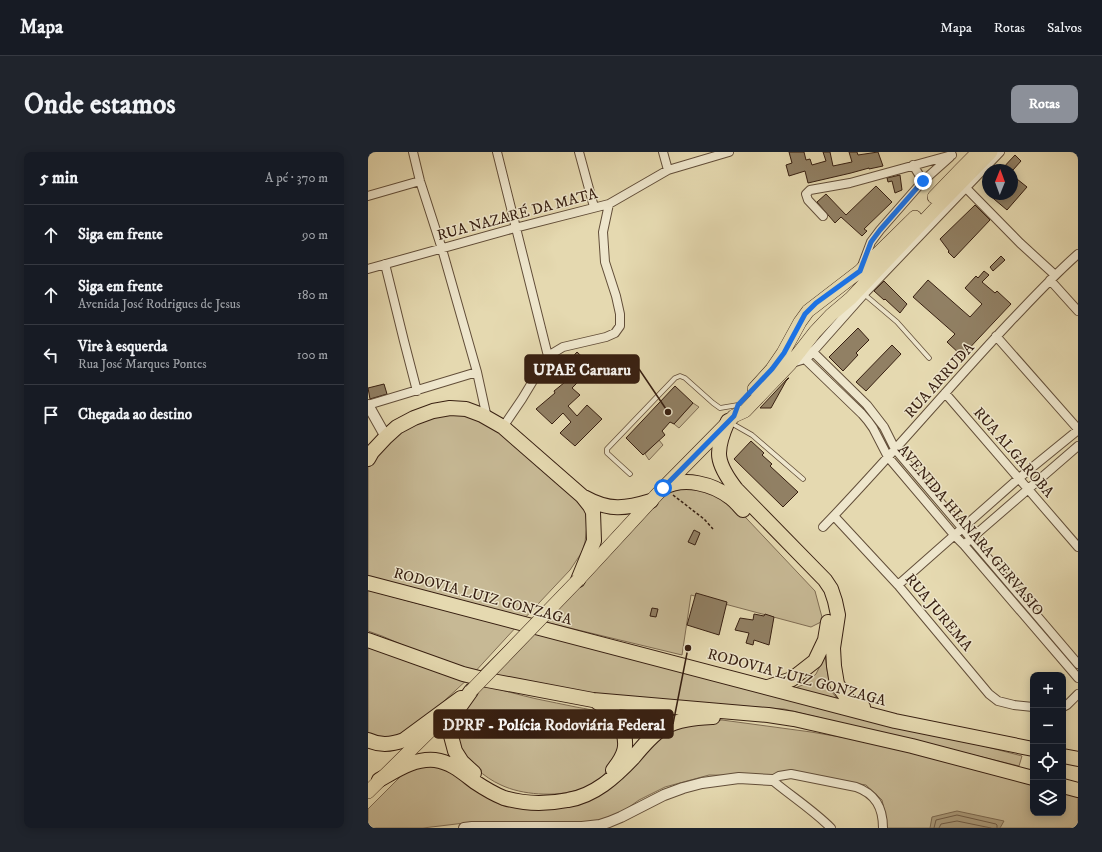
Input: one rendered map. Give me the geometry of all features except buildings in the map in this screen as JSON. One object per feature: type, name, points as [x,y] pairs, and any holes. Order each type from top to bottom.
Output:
[{"type":"highway","points":[[368,459],[372,452],[397,427],[414,418],[433,411],[450,408],[466,409],[503,427],[582,496],[590,506],[592,512],[594,541],[578,580]]},
{"type":"highway","points":[[733,414],[722,436],[718,454],[726,476],[736,489],[825,580],[831,589],[838,615],[834,648],[834,666],[837,684],[849,701],[895,721]]},
{"type":"highway","points":[[663,488],[670,484],[684,482],[698,483],[714,488],[731,498],[803,567],[824,594],[830,610],[825,640],[815,661],[792,679],[768,687]]},
{"type":"highway","points":[[582,496],[594,503],[615,507],[632,507],[652,501]]},
{"type":"highway","name":"RODOVIA LUIZ GONZAGA","points":[[369,583],[895,721],[1030,749]]},
{"type":"highway","points":[[369,641],[463,674],[487,680],[593,700],[768,715],[794,719],[912,746],[1030,777]]},
{"type":"highway","points":[[471,691],[454,715],[451,736],[455,752],[471,771],[490,785],[520,796],[530,797],[561,796],[584,791],[598,784],[609,775],[621,760],[625,745],[624,735],[617,718],[612,711],[593,700]]},
{"type":"highway","points":[[368,740],[375,744],[382,745],[397,743],[404,740],[471,691]]},
{"type":"highway","points":[[379,780],[410,763],[424,760],[437,760],[452,766],[487,790],[503,797],[525,802],[540,803],[569,800],[585,796],[607,783],[652,737],[664,728],[680,721],[691,719],[768,715]]},
{"type":"highway","points":[[1066,757],[1078,759]]},
{"type":"highway","points":[[1066,787],[1078,790]]},
{"type":"main road","points":[[368,792],[471,691],[578,580],[733,414],[784,353],[800,322],[808,311],[860,271],[921,212],[978,152]]},
{"type":"main road","points":[[733,414],[745,411],[790,364],[802,355],[814,332],[850,298],[991,152]]},
{"type":"main road","points":[[821,300],[827,301],[830,304],[832,308],[831,315]]},
{"type":"main road","points":[[800,322],[801,328],[805,331],[809,333],[814,332]]},
{"type":"street","points":[[413,152],[477,372],[487,418]]},
{"type":"street","points":[[497,152],[548,356]]},
{"type":"street","points":[[579,152],[594,208]]},
{"type":"street","points":[[663,152],[668,170]]},
{"type":"street","points":[[802,355],[813,352],[864,294],[1000,152]]},
{"type":"street","name":"RUA NAZARÉ DA MATA","points":[[368,269],[515,228],[609,204],[668,170],[724,153]]},
{"type":"street","points":[[860,271],[871,242],[880,230],[923,181],[953,153]]},
{"type":"street","points":[[823,216],[808,200],[806,194],[810,190],[850,183],[953,153]]},
{"type":"street","points":[[913,165],[923,181]]},
{"type":"street","points":[[966,188],[971,173]]},
{"type":"street","points":[[368,196],[420,180]]},
{"type":"street","points":[[966,188],[1052,278],[1078,311]]},
{"type":"street","points":[[503,427],[534,382],[548,356],[563,346],[606,337],[615,333],[620,326],[620,314],[616,296],[605,262],[603,232],[609,204]]},
{"type":"street","name":"RUA ARRUDA","points":[[823,527],[996,336],[1052,278],[1078,254]]},
{"type":"street","points":[[386,264],[417,391]]},
{"type":"street","points":[[898,585],[1018,479],[1078,429],[996,336]]},
{"type":"street","name":"AVENIDA HIANARA GERVASIO","points":[[813,352],[867,405],[884,427],[895,449],[1078,664]]},
{"type":"street","name":"AVENIDA HIANARA GERVASIO","points":[[802,355],[868,421],[888,457],[1078,678]]},
{"type":"street","points":[[386,437],[368,405],[477,372]]},
{"type":"street","name":"RUA ALGAROBA","points":[[945,393],[1078,547]]},
{"type":"street","points":[[964,545],[1078,446]]},
{"type":"street","name":"RUA JUREMA","points":[[834,516],[898,585],[989,694],[998,701],[1030,707]]},
{"type":"street","points":[[1066,706],[1078,694]]},
{"type":"street","points":[[464,828],[582,827],[600,825],[621,817],[664,795],[683,788],[702,783],[739,778],[772,780],[779,776],[791,774],[863,789],[868,792],[878,803],[883,818],[883,828]]},
{"type":"street","points":[[772,780],[831,828]]},
{"type":"lane","points":[[850,298],[864,294],[897,322],[929,358]]},
{"type":"lane","points":[[630,474],[607,453],[607,449],[675,378],[680,376],[685,378],[713,403],[733,414],[752,435],[803,479]]},
{"type":"path","points":[[663,488],[690,507],[713,529]]},
{"type":"shaded area","points":[[693,403],[699,407],[679,428],[674,424]]},
{"type":"shaded area","points":[[433,414],[467,414],[502,429],[582,503],[586,514],[587,525],[582,552],[570,570],[522,621],[373,579],[368,575],[368,465],[389,437]]},
{"type":"shaded area","points":[[659,440],[663,445],[649,460],[645,454]]},
{"type":"shaded area","points":[[699,486],[731,502],[815,591],[823,621],[811,627],[691,595],[682,655],[545,622],[659,501],[673,490]]},
{"type":"shaded area","points":[[368,590],[423,605],[518,625],[472,675],[368,631]]},
{"type":"shaded area","points":[[524,627],[1022,756],[1019,766],[784,709],[623,698],[476,675]]},
{"type":"shaded area","points":[[368,644],[470,677],[403,739],[368,738]]},
{"type":"shaded area","points":[[825,656],[832,692],[842,705],[790,690],[805,684],[816,674]]},
{"type":"shaded area","points":[[484,685],[530,697],[596,711],[607,717],[612,723],[620,741],[619,752],[602,777],[592,784],[578,790],[559,794],[539,794],[519,791],[494,782],[483,774],[457,749],[457,717]]},
{"type":"shaded area","points":[[722,720],[811,732],[881,744],[1030,783],[1030,816],[1066,816],[1066,793],[1078,796],[1078,828],[887,828],[882,800],[866,785],[805,775],[709,775],[665,787],[639,800],[622,812],[604,819],[583,824],[473,822],[423,828],[368,828],[368,809],[407,770],[434,762],[508,804],[583,801],[665,732],[696,721]]},
{"type":"water","points":[[957,811],[1004,821],[1000,828],[930,828],[932,817]]},
{"type":"place","name":"UPAE Caruaru","points":[[668,412]]},
{"type":"place","name":"DPRF - Polícia Rodoviária Federal","points":[[688,648]]},
{"type":"route","points":[[663,488],[734,416],[738,405],[772,369],[784,353],[805,314],[816,303],[860,271],[871,242],[923,181]]}]
